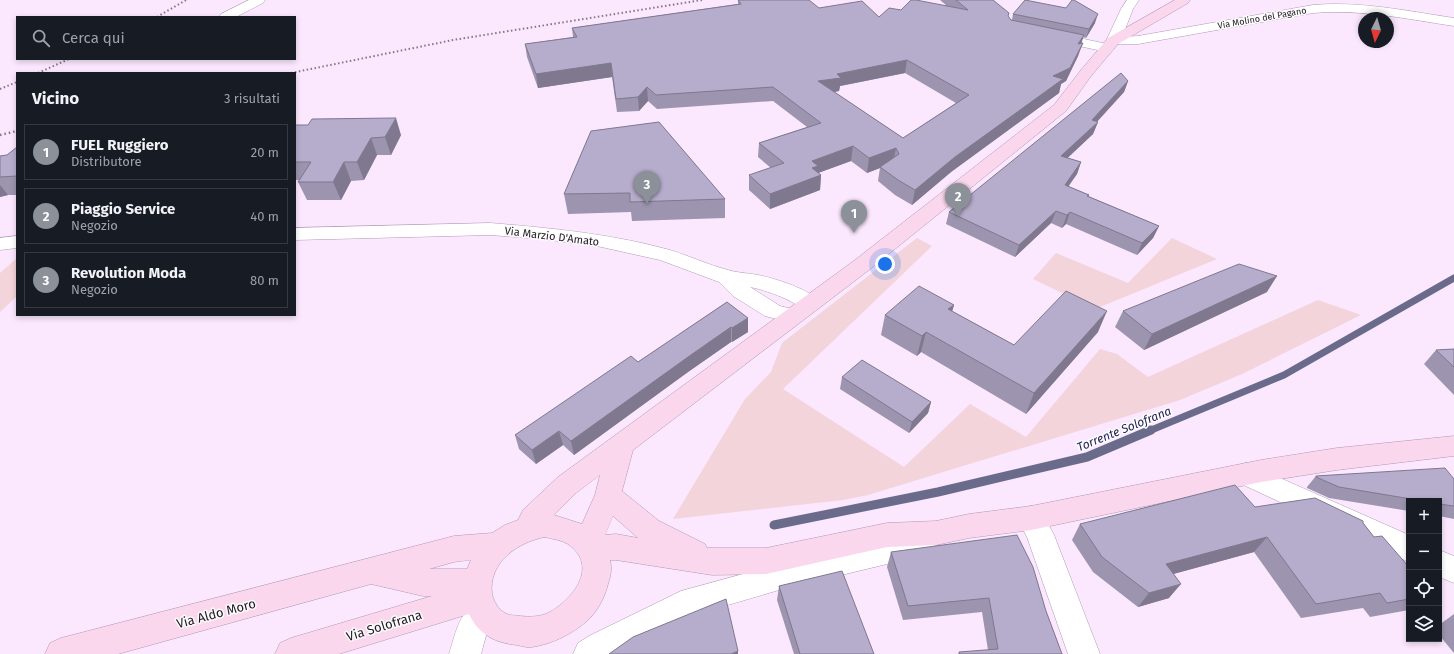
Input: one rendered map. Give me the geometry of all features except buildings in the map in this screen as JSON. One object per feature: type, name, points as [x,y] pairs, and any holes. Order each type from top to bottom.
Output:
[{"type":"main road","points":[[528,528],[533,518],[568,485],[862,265],[1060,108],[1110,44],[1184,0]]},
{"type":"main road","points":[[591,546],[608,495],[621,445]]},
{"type":"main road","points":[[591,546],[616,547],[712,562],[766,561],[887,535],[936,533],[969,526],[1031,518],[1246,474],[1337,459],[1454,446]]},
{"type":"main road","points":[[608,495],[649,530],[712,562]]},
{"type":"main road","points":[[545,525],[562,527],[577,533],[591,546],[598,569],[595,586],[587,604],[572,618],[554,629],[534,634],[514,633],[496,626],[480,598],[486,559],[498,545],[512,535],[528,528],[545,525]]},
{"type":"main road","name":"Via Aldo Moro","points":[[61,654],[454,549],[498,545]]},
{"type":"main road","points":[[370,572],[423,582],[480,598]]},
{"type":"main road","name":"Via Solofrana","points":[[291,654],[404,618],[480,598]]},
{"type":"street","points":[[228,16],[259,0]]},
{"type":"street","points":[[1110,44],[1133,0]]},
{"type":"street","name":"Via Molino del Pagano","points":[[1037,33],[1110,44],[1313,9],[1338,7],[1358,8],[1454,22]]},
{"type":"street","points":[[1137,27],[1166,35]]},
{"type":"street","name":"Via Marzio D'Amato","points":[[296,234],[490,229],[542,233],[597,240],[665,255],[726,277],[740,292],[773,311],[792,316]]},
{"type":"street","points":[[0,244],[16,242]]},
{"type":"street","points":[[726,277],[758,282],[792,294],[810,303]]},
{"type":"street","points":[[1246,474],[1406,548]]},
{"type":"street","points":[[1031,518],[1040,535],[1084,654]]},
{"type":"street","points":[[589,654],[681,605],[779,577],[887,551],[936,533]]},
{"type":"street","points":[[1442,564],[1454,570]]},
{"type":"street","points":[[465,654],[480,598]]},
{"type":"shaded area","points":[[917,238],[932,246],[783,389],[904,467],[970,404],[1026,437],[1100,349],[1117,354],[1148,377],[1318,300],[1361,315],[1242,374],[1180,400],[868,495],[843,500],[673,519],[745,399],[771,372],[782,343]]},
{"type":"shaded area","points":[[1172,238],[1217,259],[1095,309],[1033,279],[1056,253],[1128,283]]},
{"type":"shaded area","points":[[16,259],[16,297],[0,312],[0,273]]},
{"type":"waterway","name":"Torrente Solofrana","points":[[1149,431],[1284,375],[1454,278]]},
{"type":"waterway","name":"Torrente Solofrana","points":[[774,525],[938,492],[1087,457],[1151,430]]},
{"type":"railway","points":[[159,16],[186,0]]},
{"type":"railway","points":[[296,72],[453,40],[702,0]]},
{"type":"railway","points":[[40,72],[67,60]]},
{"type":"railway","points":[[0,89],[16,82]]},
{"type":"railway","points":[[0,135],[16,131]]},
{"type":"place","name":"Revolution Moda","points":[[647,204]]},
{"type":"place","name":"Piaggio Service","points":[[958,216]]},
{"type":"place","name":"FUEL Ruggiero","points":[[854,233]]}]
